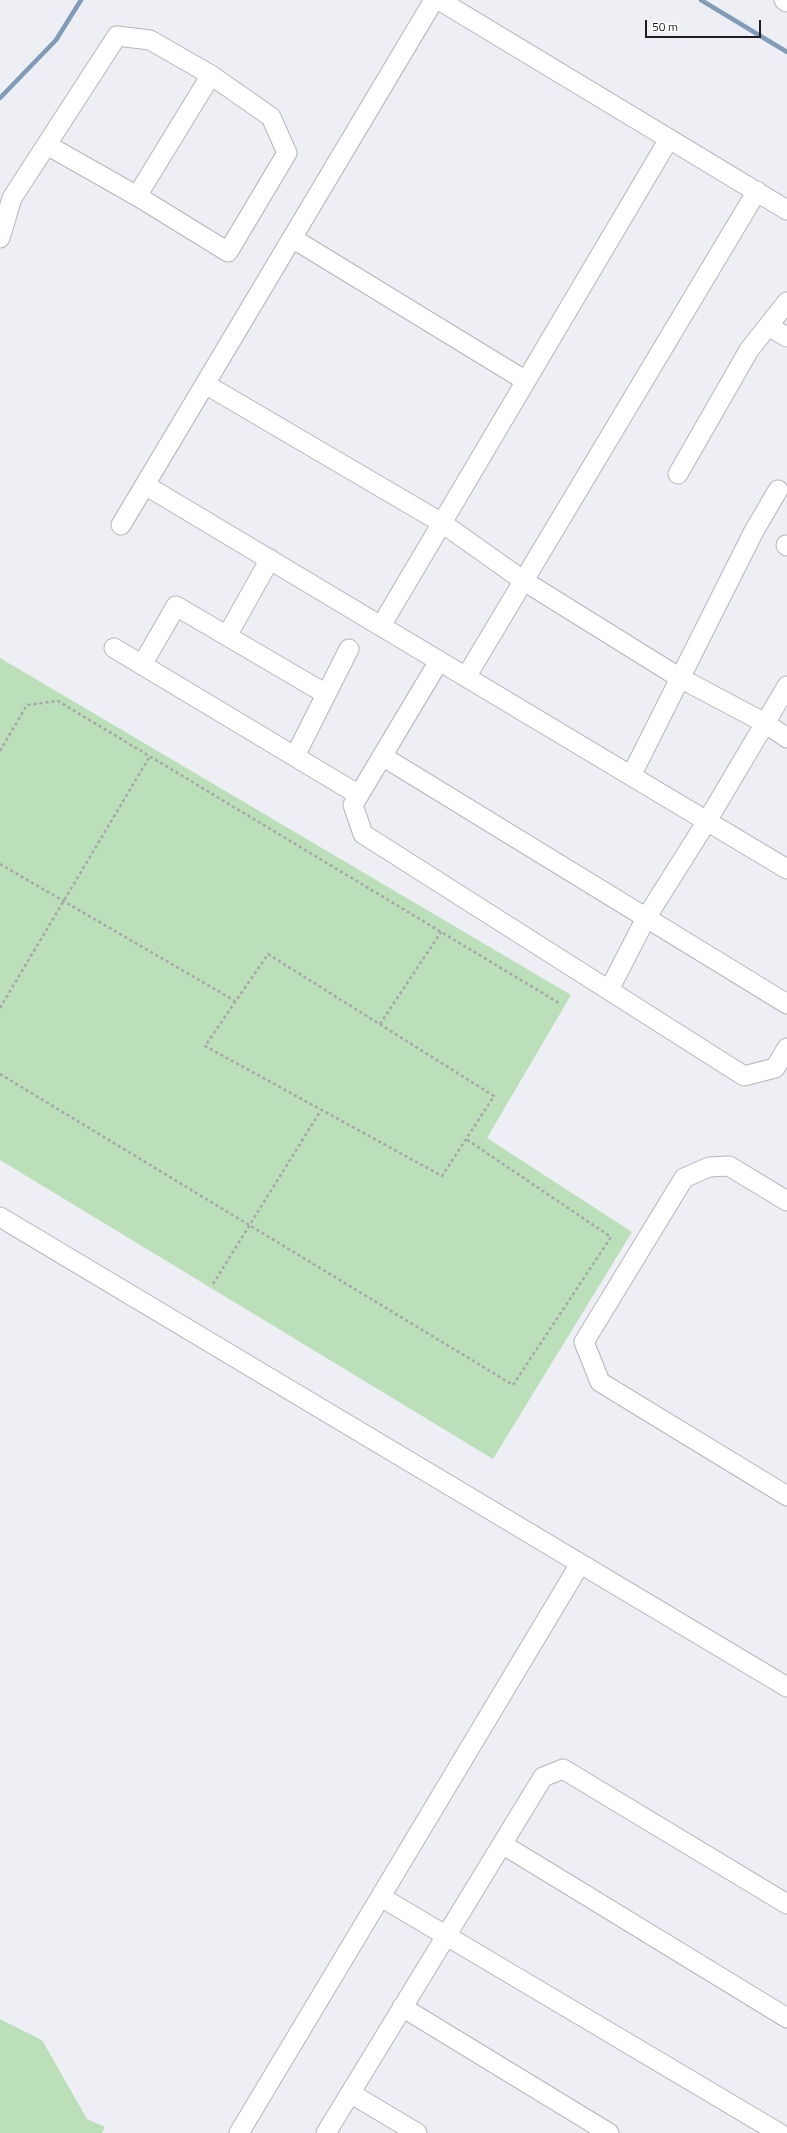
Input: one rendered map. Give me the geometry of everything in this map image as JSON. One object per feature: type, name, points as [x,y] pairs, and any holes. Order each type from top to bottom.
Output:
[{"type":"street","points":[[121,525],[434,0]]},
{"type":"street","points":[[440,0],[787,210]]},
{"type":"street","points":[[0,238],[12,198],[117,36],[150,40],[211,75],[271,117],[287,152],[228,252],[137,196],[47,145]]},
{"type":"street","points":[[137,196],[211,75]]},
{"type":"street","points":[[381,626],[670,139]]},
{"type":"street","points":[[466,677],[757,191]]},
{"type":"street","points":[[292,238],[526,381]]},
{"type":"street","points":[[678,474],[748,350],[787,302]]},
{"type":"street","points":[[768,326],[787,337]]},
{"type":"street","points":[[205,384],[442,523],[524,581],[680,678],[765,723],[787,738]]},
{"type":"street","points":[[145,485],[786,867]]},
{"type":"street","points":[[631,776],[754,531],[778,490]]},
{"type":"street","points":[[227,636],[270,559]]},
{"type":"street","points":[[142,665],[176,606],[326,694]]},
{"type":"street","points":[[114,648],[359,794]]},
{"type":"street","points":[[295,756],[349,649]]},
{"type":"street","points":[[439,661],[353,805],[363,834],[744,1076],[775,1068],[787,1048]]},
{"type":"street","points":[[609,990],[646,918],[707,821],[787,686]]},
{"type":"street","points":[[382,756],[787,1004]]},
{"type":"street","points":[[787,1201],[729,1166],[709,1166],[684,1178],[584,1342],[600,1382],[787,1496]]},
{"type":"street","points":[[0,1217],[787,1687]]},
{"type":"street","points":[[239,2133],[580,1564]]},
{"type":"street","points":[[326,2133],[543,1776],[563,1769],[787,1904]]},
{"type":"street","points":[[502,1844],[787,2018]]},
{"type":"street","points":[[381,1896],[779,2133]]},
{"type":"street","points":[[402,2008],[609,2133]]},
{"type":"street","points":[[350,2093],[417,2133]]},
{"type":"path","points":[[0,751],[27,705],[58,701],[559,1003]]},
{"type":"path","points":[[0,1008],[150,756]]},
{"type":"path","points":[[0,864],[235,1001]]},
{"type":"path","points":[[380,1024],[441,932]]},
{"type":"path","points":[[268,954],[380,1024],[494,1096],[442,1176],[205,1046],[268,954]]},
{"type":"path","points":[[0,1074],[250,1224],[513,1385],[611,1237],[466,1139]]},
{"type":"path","points":[[214,1284],[321,1110]]},
{"type":"green space","points":[[0,658],[571,995],[487,1138],[632,1232],[493,1459],[0,1160]]},
{"type":"green space","points":[[0,2019],[42,2040],[87,2119],[105,2127],[102,2133],[0,2133]]},
{"type":"waterway","points":[[0,98],[56,40],[81,0]]},
{"type":"waterway","points":[[701,0],[787,52]]}]
